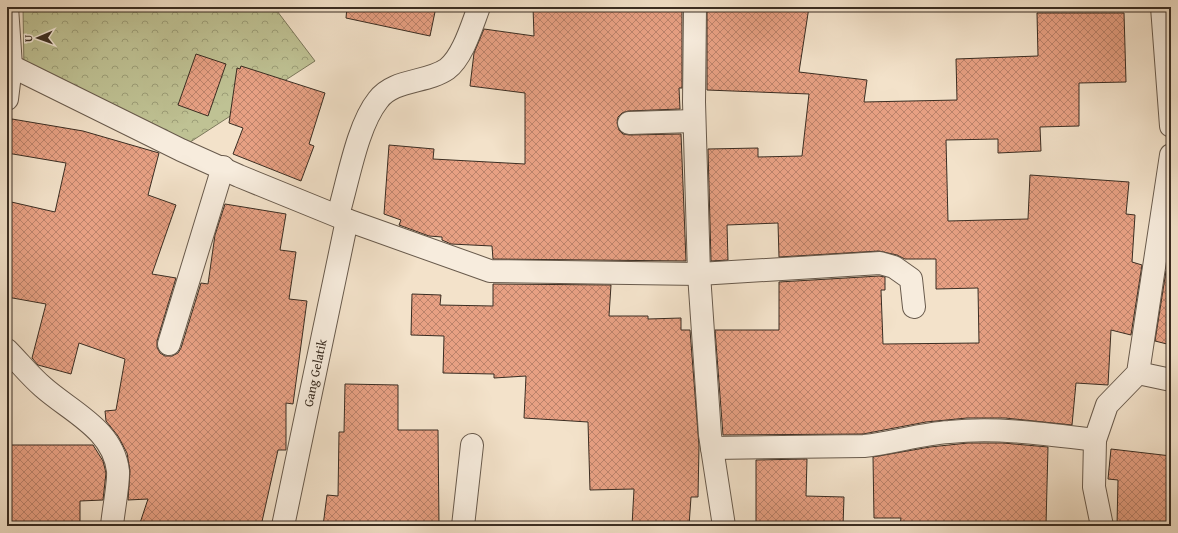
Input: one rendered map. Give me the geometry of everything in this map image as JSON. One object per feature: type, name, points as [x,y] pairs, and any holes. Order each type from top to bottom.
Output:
[{"type":"street","points":[[7,99],[11,66],[8,7]]},
{"type":"street","name":"Gang Gelatik","points":[[283,526],[343,217],[364,121],[378,98],[393,88],[435,75],[448,68],[458,57],[479,7]]},
{"type":"street","points":[[695,7],[694,121],[699,274],[712,448],[724,526]]},
{"type":"street","points":[[1162,7],[1171,126]]},
{"type":"street","points":[[11,66],[181,150],[223,167],[239,176],[343,217],[490,271],[699,274],[880,263],[894,267],[911,279],[914,307]]},
{"type":"street","points":[[629,123],[694,121]]},
{"type":"street","points":[[1102,526],[1094,487],[1095,440],[1107,405],[1138,373],[1171,155]]},
{"type":"street","points":[[169,344],[223,167]]},
{"type":"street","points":[[7,350],[44,388],[89,422],[102,435],[112,451],[118,472],[112,526]]},
{"type":"street","points":[[1138,373],[1171,380]]},
{"type":"street","points":[[712,448],[864,446],[884,444],[948,432],[1006,429],[1095,440]]},
{"type":"street","points":[[463,526],[472,445]]},
{"type":"green space","points":[[23,7],[274,7],[315,61],[181,148],[24,70]]},
{"type":"building","points":[[347,7],[436,7],[430,36],[346,18]]},
{"type":"building","points":[[533,7],[682,7],[682,88],[679,88],[680,109],[628,111],[622,113],[618,117],[617,123],[619,130],[623,134],[681,134],[686,261],[493,259],[492,246],[451,244],[442,240],[442,237],[429,236],[399,225],[401,220],[384,214],[389,145],[434,149],[433,159],[525,164],[525,93],[470,86],[474,53],[484,29],[534,36]]},
{"type":"building","points":[[707,7],[809,7],[799,72],[867,80],[864,102],[957,100],[956,59],[1038,56],[1037,13],[1124,13],[1126,82],[1079,83],[1079,126],[1040,127],[1041,151],[998,153],[998,139],[946,140],[948,221],[1028,219],[1030,175],[1129,182],[1126,214],[1135,215],[1132,262],[1142,265],[1131,335],[1111,330],[1108,385],[1076,383],[1072,425],[1005,418],[967,418],[926,422],[863,434],[723,435],[715,330],[779,330],[779,282],[879,276],[885,277],[885,290],[881,290],[883,344],[979,343],[978,288],[936,289],[936,259],[905,259],[897,255],[879,251],[779,257],[778,223],[727,225],[728,260],[711,261],[708,149],[758,148],[758,157],[802,156],[809,94],[707,90]]},
{"type":"building","points":[[196,54],[226,64],[208,116],[178,105]]},
{"type":"building","points":[[241,66],[325,93],[309,144],[314,146],[301,181],[233,154],[243,128],[229,123],[237,68],[240,69]]},
{"type":"building","points":[[12,119],[83,131],[159,153],[148,195],[176,205],[152,274],[176,278],[157,341],[157,347],[160,353],[165,356],[172,356],[178,353],[181,348],[201,283],[208,284],[215,235],[225,204],[286,214],[280,250],[296,252],[289,299],[307,301],[293,404],[286,403],[286,450],[278,450],[261,526],[139,526],[148,499],[128,500],[130,471],[127,453],[118,436],[106,421],[105,411],[116,410],[125,359],[79,343],[71,374],[38,365],[32,358],[46,304],[7,297],[7,201],[55,212],[66,163],[7,153]]},
{"type":"building","points":[[1166,271],[1171,272],[1171,345],[1155,341]]},
{"type":"building","points":[[493,284],[611,285],[609,316],[648,316],[648,319],[681,318],[681,330],[690,330],[699,446],[698,497],[691,497],[689,526],[632,526],[634,489],[590,490],[588,422],[524,418],[526,376],[494,378],[494,374],[443,373],[444,336],[411,335],[412,294],[441,295],[440,305],[493,306]]},
{"type":"building","points":[[345,384],[398,385],[398,430],[438,430],[439,526],[323,526],[327,495],[338,496],[339,432],[344,432]]},
{"type":"building","points":[[968,443],[1003,443],[1048,447],[1046,525],[974,524],[974,526],[900,526],[901,518],[874,518],[873,457],[930,447]]},
{"type":"building","points":[[7,445],[93,445],[103,461],[106,473],[103,500],[80,501],[80,526],[7,526]]},
{"type":"building","points":[[1111,449],[1171,456],[1171,526],[1117,526],[1118,480],[1108,479]]},
{"type":"building","points":[[807,459],[806,496],[844,497],[843,526],[756,526],[756,460]]}]
